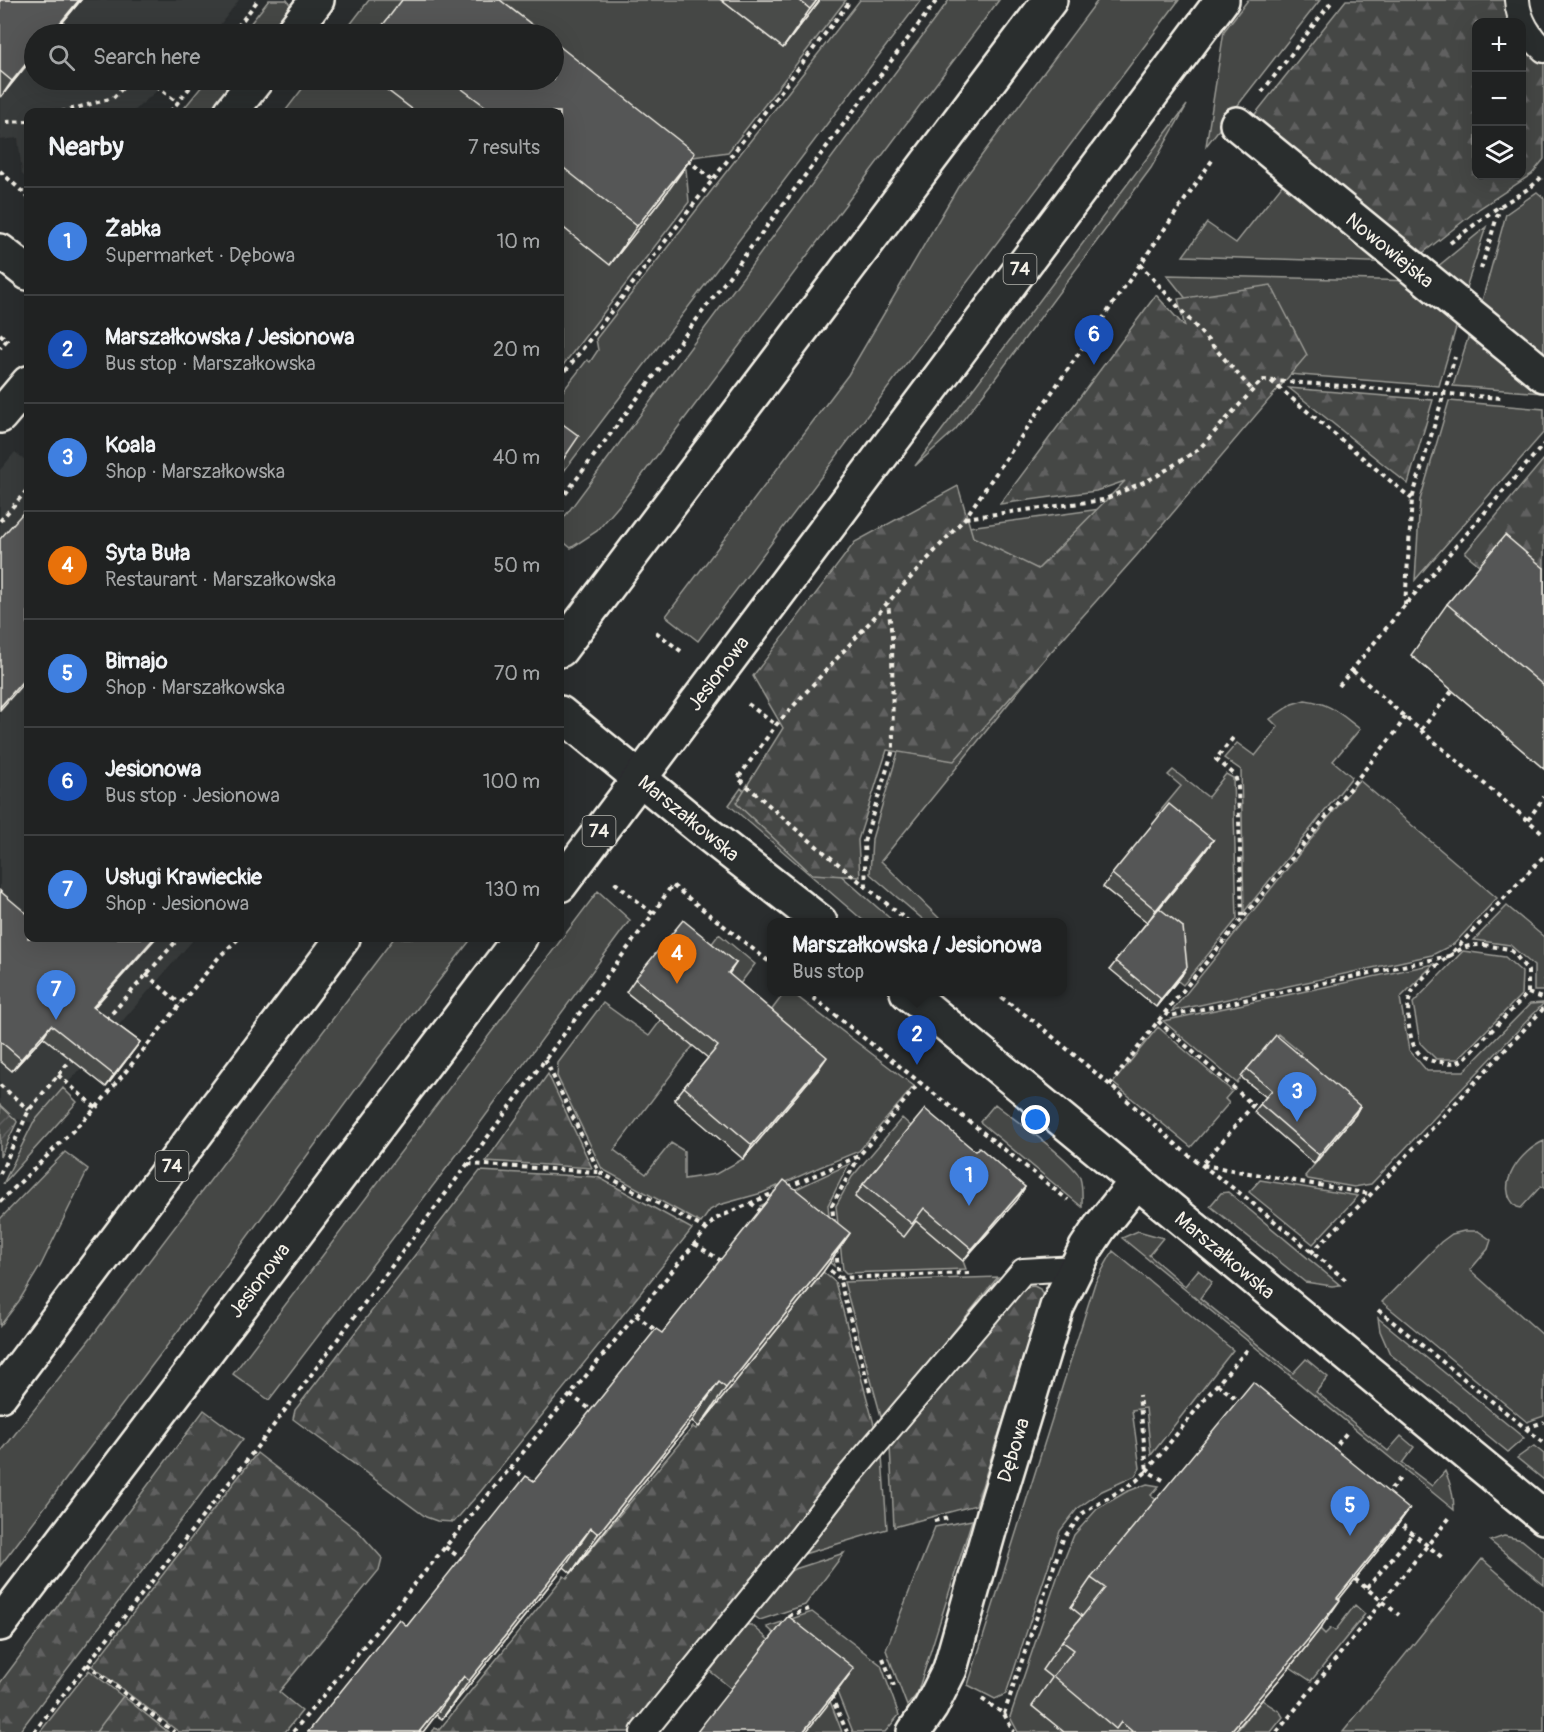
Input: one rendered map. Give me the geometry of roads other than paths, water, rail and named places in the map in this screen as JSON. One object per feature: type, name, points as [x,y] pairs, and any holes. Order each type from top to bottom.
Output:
[{"type":"main road","points":[[299,24],[318,0]]},
{"type":"main road","points":[[564,645],[1050,0]]},
{"type":"main road","name":"Jesionowa","points":[[564,880],[1222,0]]},
{"type":"main road","points":[[234,108],[248,90]]},
{"type":"main road","name":"Nowowiejska","points":[[1237,124],[1544,375]]},
{"type":"main road","points":[[0,251],[24,270]]},
{"type":"main road","points":[[0,416],[24,388]]},
{"type":"main road","name":"Marszałkowska","points":[[564,716],[815,918]]},
{"type":"main road","name":"74","points":[[0,1395],[340,942]]},
{"type":"main road","name":"Jesionowa","points":[[0,1624],[517,942]]},
{"type":"main road","name":"Marszałkowska","points":[[912,996],[1544,1517]]},
{"type":"main road","name":"Dębowa","points":[[914,1732],[931,1707],[950,1669],[995,1510],[1057,1307],[1075,1268],[1100,1227],[1137,1181]]},
{"type":"lane","points":[[1517,0],[1517,8],[1526,30],[1544,50]]},
{"type":"lane","points":[[643,1732],[847,1478],[1023,1271],[1075,1268]]},
{"type":"place","name":"Jesionowa","points":[[1094,365]]},
{"type":"place","name":"Syta Buła","points":[[677,984]]},
{"type":"place","name":"Usługi Krawieckie","points":[[56,1020]]},
{"type":"place","name":"Marszałkowska / Jesionowa","points":[[917,1065]]},
{"type":"place","name":"Koala","points":[[1297,1122]]},
{"type":"place","name":"Żabka","points":[[969,1206]]},
{"type":"place","name":"Bimajo","points":[[1350,1536]]}]
